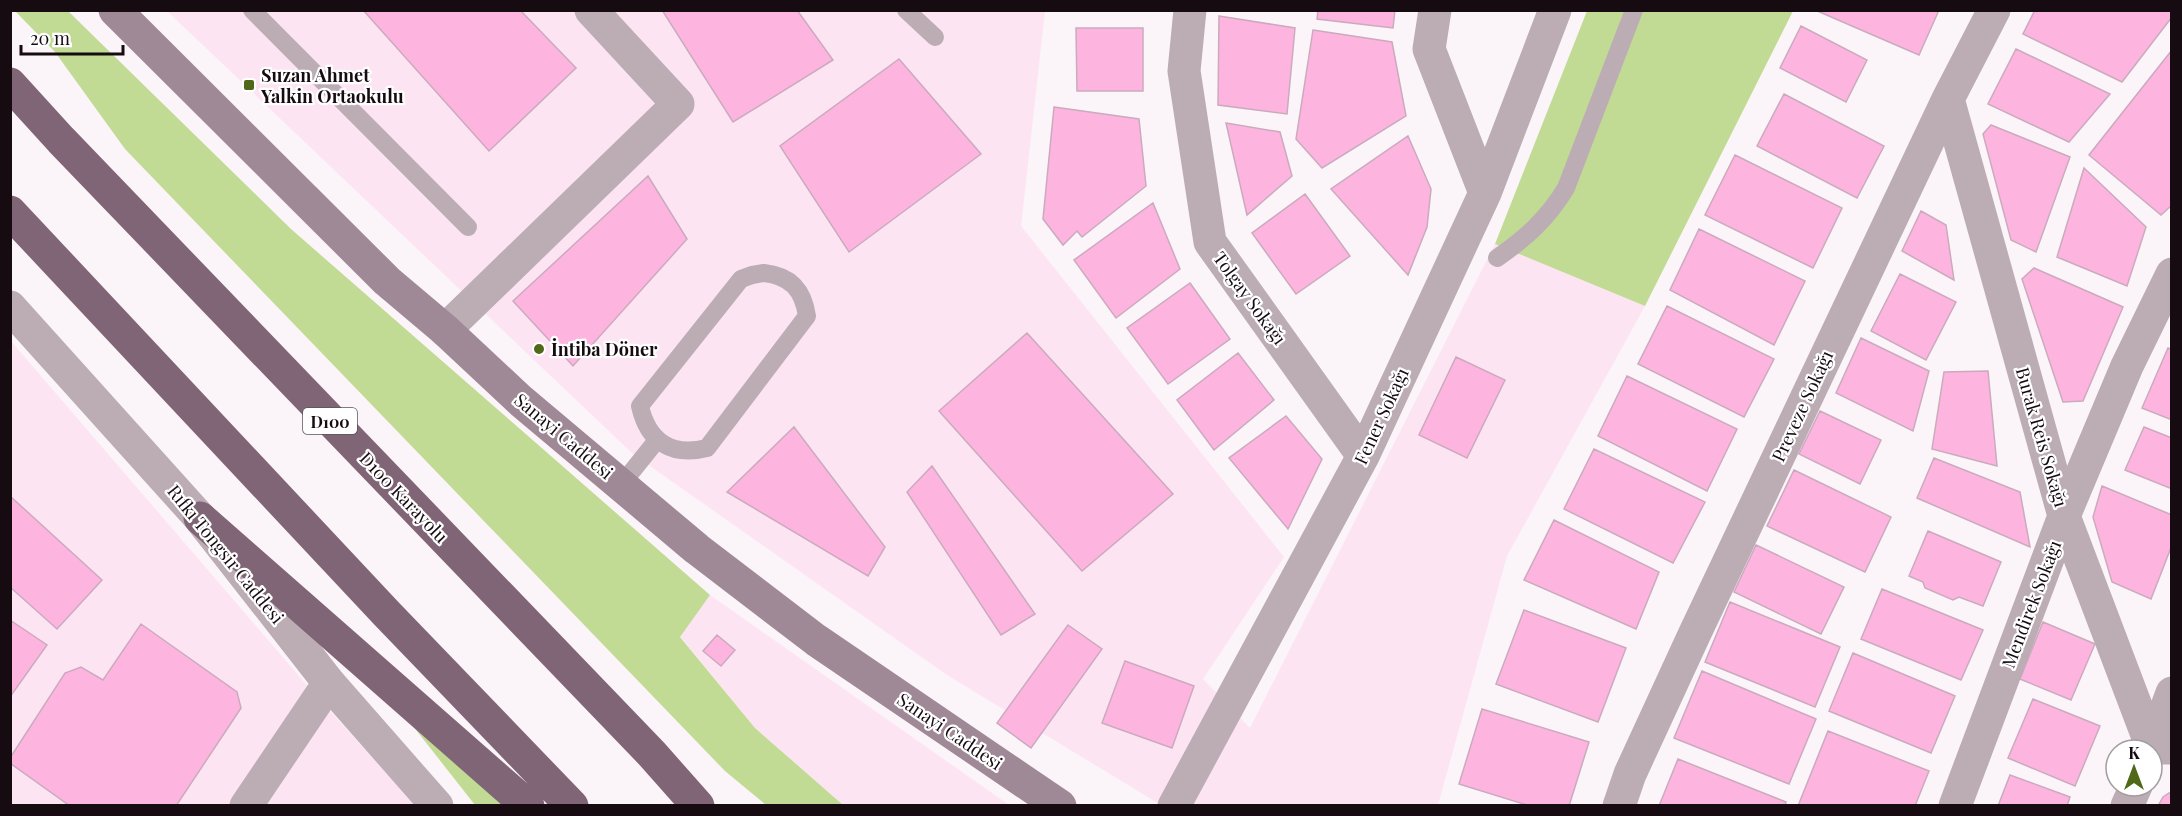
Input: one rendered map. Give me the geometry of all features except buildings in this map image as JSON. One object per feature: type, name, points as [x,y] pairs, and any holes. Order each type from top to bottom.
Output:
[{"type":"highway","name":"D100 Karayolu","points":[[10,84],[77,157],[652,754],[698,806]]},
{"type":"highway","points":[[10,212],[387,614],[572,806]]},
{"type":"highway","points":[[200,518],[528,806]]},
{"type":"highway","points":[[652,754],[717,806]]},
{"type":"main road","name":"Sanayi Caddesi","points":[[115,10],[387,281],[445,330],[521,401],[697,549],[816,640],[1060,806]]},
{"type":"street","points":[[445,330],[678,104],[591,10]]},
{"type":"street","name":"Tolgay Sokağı","points":[[1190,10],[1184,70],[1210,242],[1363,456]]},
{"type":"street","points":[[1435,10],[1429,48],[1485,193]]},
{"type":"street","name":"Fener Sokağı","points":[[1174,806],[1363,456],[1485,193],[1555,10]]},
{"type":"street","name":"Preveze Sokağı","points":[[1620,806],[1630,774],[1695,633],[1948,99],[1994,10]]},
{"type":"street","name":"Burak Reis Sokağı","points":[[1948,99],[2064,516],[2154,738]]},
{"type":"street","name":"Mendirek Sokağı","points":[[1955,806],[2064,516],[2127,366],[2172,274]]},
{"type":"street","name":"Rıfkı Tongsir Caddesi","points":[[10,307],[200,518],[329,683],[437,806]]},
{"type":"street","points":[[246,806],[329,683]]},
{"type":"street","points":[[2161,738],[2172,693]]},
{"type":"lane","points":[[252,10],[468,227]]},
{"type":"lane","points":[[906,10],[935,37]]},
{"type":"lane","points":[[1497,258],[1521,242],[1542,223],[1566,188],[1634,10]]},
{"type":"lane","points":[[764,273],[786,279],[805,302],[807,316],[707,448],[681,451],[657,440],[648,430],[640,406],[741,279],[764,273]]},
{"type":"lane","points":[[621,485],[657,440]]},
{"type":"shaded area","points":[[167,11],[1045,11],[1021,226],[1284,557],[1203,679],[1250,728],[1495,244],[1645,306],[1507,556],[1438,805],[1161,805],[947,675],[633,454]]},
{"type":"shaded area","points":[[10,340],[317,697],[416,805],[11,805]]},
{"type":"shaded area","points":[[710,595],[1009,805],[843,805],[755,728],[680,636]]},
{"type":"green space","points":[[15,11],[68,11],[291,229],[710,595],[680,637],[755,728],[843,805],[766,805],[725,771],[125,149],[55,52]]},
{"type":"green space","points":[[1587,11],[1793,11],[1645,306],[1495,244]]},
{"type":"green space","points":[[409,721],[502,805],[475,805]]},
{"type":"place","name":"Suzan Ahmet Yalkin Ortaokulu","points":[[249,85]]},
{"type":"place","name":"İntiba Döner","points":[[539,349]]}]
